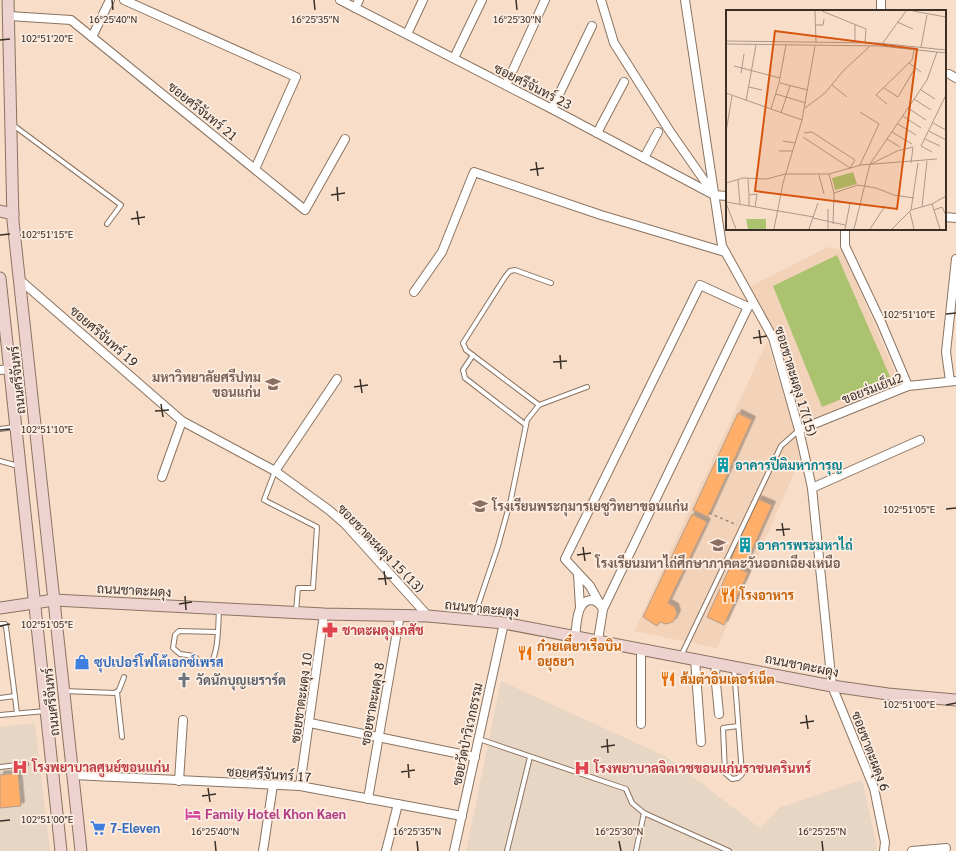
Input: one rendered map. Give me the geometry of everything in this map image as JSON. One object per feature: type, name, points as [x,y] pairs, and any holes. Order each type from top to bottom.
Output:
[{"type":"main road","name":"ถนนศรีจันทร์","points":[[8,0],[13,214],[81,851]]},
{"type":"main road","points":[[0,211],[13,214]]},
{"type":"main road","name":"ถนนศรีจันทร์","points":[[0,278],[5,370],[16,427],[61,851]]},
{"type":"main road","name":"ถนนชาตะผดุง","points":[[0,608],[54,600],[324,614],[400,614],[504,623],[832,686],[888,694],[956,700]]},
{"type":"main road","points":[[46,711],[66,709]]},
{"type":"street","points":[[92,37],[110,0]]},
{"type":"street","points":[[124,0],[296,77],[255,169]]},
{"type":"street","name":"ซอยศรีจันทร์ 23","points":[[340,0],[506,85],[714,195]]},
{"type":"street","points":[[355,8],[359,0]]},
{"type":"street","points":[[407,34],[423,0]]},
{"type":"street","points":[[454,58],[482,0]]},
{"type":"street","points":[[506,85],[545,0]]},
{"type":"street","points":[[601,0],[614,43],[668,130],[714,195],[726,196]]},
{"type":"street","name":"ซอยชาตะผดุง 17(15)","points":[[685,0],[714,195],[725,252],[751,305],[773,338],[799,430],[812,488],[832,686]]},
{"type":"street","name":"ซอยศรีจันทร์ 21","points":[[9,16],[71,20],[304,210],[345,139]]},
{"type":"street","points":[[552,109],[592,26]]},
{"type":"street","points":[[597,133],[624,82]]},
{"type":"street","points":[[644,158],[658,132]]},
{"type":"street","points":[[414,292],[442,252],[474,172],[601,215],[725,252]]},
{"type":"street","points":[[946,217],[956,218]]},
{"type":"street","points":[[845,230],[845,246],[881,322],[908,386]]},
{"type":"street","points":[[953,381],[946,352],[955,281],[956,258]]},
{"type":"street","name":"ซอยศรีจันทร์ 19","points":[[20,280],[182,421],[275,471]]},
{"type":"street","points":[[598,640],[601,606],[751,305],[700,284],[565,559],[590,586],[601,606]]},
{"type":"street","points":[[275,471],[337,379]]},
{"type":"street","name":"ขอยร่มเย็น2","points":[[799,430],[908,386],[953,381]]},
{"type":"street","points":[[162,476],[182,421]]},
{"type":"street","points":[[812,488],[920,440]]},
{"type":"street","name":"ซอยชาตะผดุง 15 (13)","points":[[275,471],[345,524],[428,616]]},
{"type":"street","points":[[575,636],[580,607],[578,573]]},
{"type":"street","points":[[580,607],[588,600],[594,600],[601,606]]},
{"type":"street","name":"ซอยชาตะผดุง 10","points":[[300,786],[324,614]]},
{"type":"street","name":"ซอยชาตะผดุง 8","points":[[368,799],[400,614]]},
{"type":"street","name":"ซอยวัดป่าวิเวกธรรม","points":[[454,851],[504,623]]},
{"type":"street","points":[[641,649],[641,724]]},
{"type":"street","points":[[695,659],[701,742]]},
{"type":"street","points":[[717,663],[715,673],[719,714]]},
{"type":"street","name":"ซอยชาตะผดุง 6","points":[[832,686],[874,788],[885,842],[884,851]]},
{"type":"street","points":[[179,781],[183,720]]},
{"type":"street","points":[[310,723],[474,757]]},
{"type":"street","name":"ซอยศรีจันทร์ 17","points":[[73,775],[300,786],[462,816]]},
{"type":"street","points":[[263,851],[273,785]]},
{"type":"street","points":[[386,851],[398,804]]},
{"type":"street","points":[[912,851],[946,848]]},
{"type":"lane","points":[[11,124],[121,205],[107,224]]},
{"type":"lane","points":[[539,405],[473,355],[464,347],[464,339],[507,273],[515,270],[551,283]]},
{"type":"lane","points":[[473,355],[463,370],[466,378],[526,425]]},
{"type":"lane","points":[[472,621],[498,546],[511,499],[526,425],[534,410],[539,405],[587,387]]},
{"type":"lane","points":[[0,429],[16,427]]},
{"type":"lane","points":[[680,656],[780,446],[799,430]]},
{"type":"lane","points":[[0,461],[20,467]]},
{"type":"lane","points":[[275,471],[264,500],[316,527],[313,588],[298,588],[296,612]]},
{"type":"lane","points":[[217,632],[179,631],[175,635],[174,648],[180,654],[194,656],[202,664],[209,665],[215,657],[219,608]]},
{"type":"lane","points":[[0,624],[5,624],[6,627],[18,713]]},
{"type":"lane","points":[[734,667],[742,774],[738,778],[732,778],[726,773],[723,728],[738,726]]},
{"type":"lane","points":[[122,737],[118,692],[124,678]]},
{"type":"lane","points":[[64,691],[118,692]]},
{"type":"lane","points":[[0,698],[15,696]]},
{"type":"lane","points":[[0,715],[46,711]]},
{"type":"lane","points":[[479,739],[530,758],[626,789],[632,803],[644,812],[729,851]]},
{"type":"lane","points":[[507,851],[530,758]]},
{"type":"lane","points":[[0,767],[26,764]]},
{"type":"lane","points":[[636,851],[644,812]]},
{"type":"path","points":[[709,513],[741,527]]},
{"type":"shaded area","points":[[828,247],[843,250],[899,383],[801,424],[771,326],[749,287]]},
{"type":"shaded area","name":"โรงเรียนมหาไถ่ศึกษาภาคตะวันออกเฉียงเหนือ","points":[[767,341],[795,433],[800,460],[717,648],[634,631]]},
{"type":"shaded area","name":"โรงพยาบาลจิตเวชขอนแก่นราชนครินทร์","points":[[501,681],[665,756],[760,828],[779,808],[862,780],[877,851],[466,851]]},
{"type":"shaded area","name":"โรงพยาบาลศูนย์ขอนแก่น","points":[[35,723],[50,851],[0,851],[0,727]]},
{"type":"green space","points":[[837,255],[891,379],[822,407],[773,286]]},
{"type":"building","name":"อาคารปีติมหาการุญ","points":[[738,413],[752,420],[708,517],[693,510]]},
{"type":"building","name":"อาคารพระมหาไถ่","points":[[758,499],[772,505],[744,568],[730,561]]},
{"type":"building","points":[[692,514],[707,522],[668,603],[675,607],[677,614],[673,622],[666,624],[660,622],[657,626],[643,617]]},
{"type":"building","name":"โรงอาหาร","points":[[731,565],[748,573],[724,625],[707,617]]},
{"type":"building","points":[[18,773],[21,806],[0,808],[0,775]]},
{"type":"place","name":"มหาวิทยาลัยศรีปทุม ขอนแก่น","points":[[273,384]]},
{"type":"place","name":"อาคารปีติมหาการุญ","points":[[723,465]]},
{"type":"place","name":"โรงเรียนพระกุมารเยซูวิทยาขอนแก่น","points":[[480,506]]},
{"type":"place","name":"โรงเรียนมหาไถ่ศึกษาภาคตะวันออกเฉียงเหนือ","points":[[718,545]]},
{"type":"place","name":"อาคารพระมหาไถ่","points":[[745,545]]},
{"type":"place","name":"โรงอาหาร","points":[[728,595]]},
{"type":"place","name":"ชาตะผดุงเภสัช","points":[[330,630]]},
{"type":"place","name":"ก๋วยเตี๋ยวเรือบิน อยุธยา","points":[[525,653]]},
{"type":"place","name":"ซุปเปอร์โฟโต้เอกซ์เพรส","points":[[82,662]]},
{"type":"place","name":"ส้มตำอินเตอร์เน็ต","points":[[668,679]]},
{"type":"place","name":"วัดนักบุญเยราร์ด","points":[[184,680]]},
{"type":"place","name":"โรงพยาบาลศูนย์ขอนแก่น","points":[[20,767]]},
{"type":"place","name":"โรงพยาบาลจิตเวชขอนแก่นราชนครินทร์","points":[[582,768]]},
{"type":"place","name":"Family Hotel Khon Kaen","points":[[193,814]]},
{"type":"place","name":"7-Eleven","points":[[98,828]]}]
